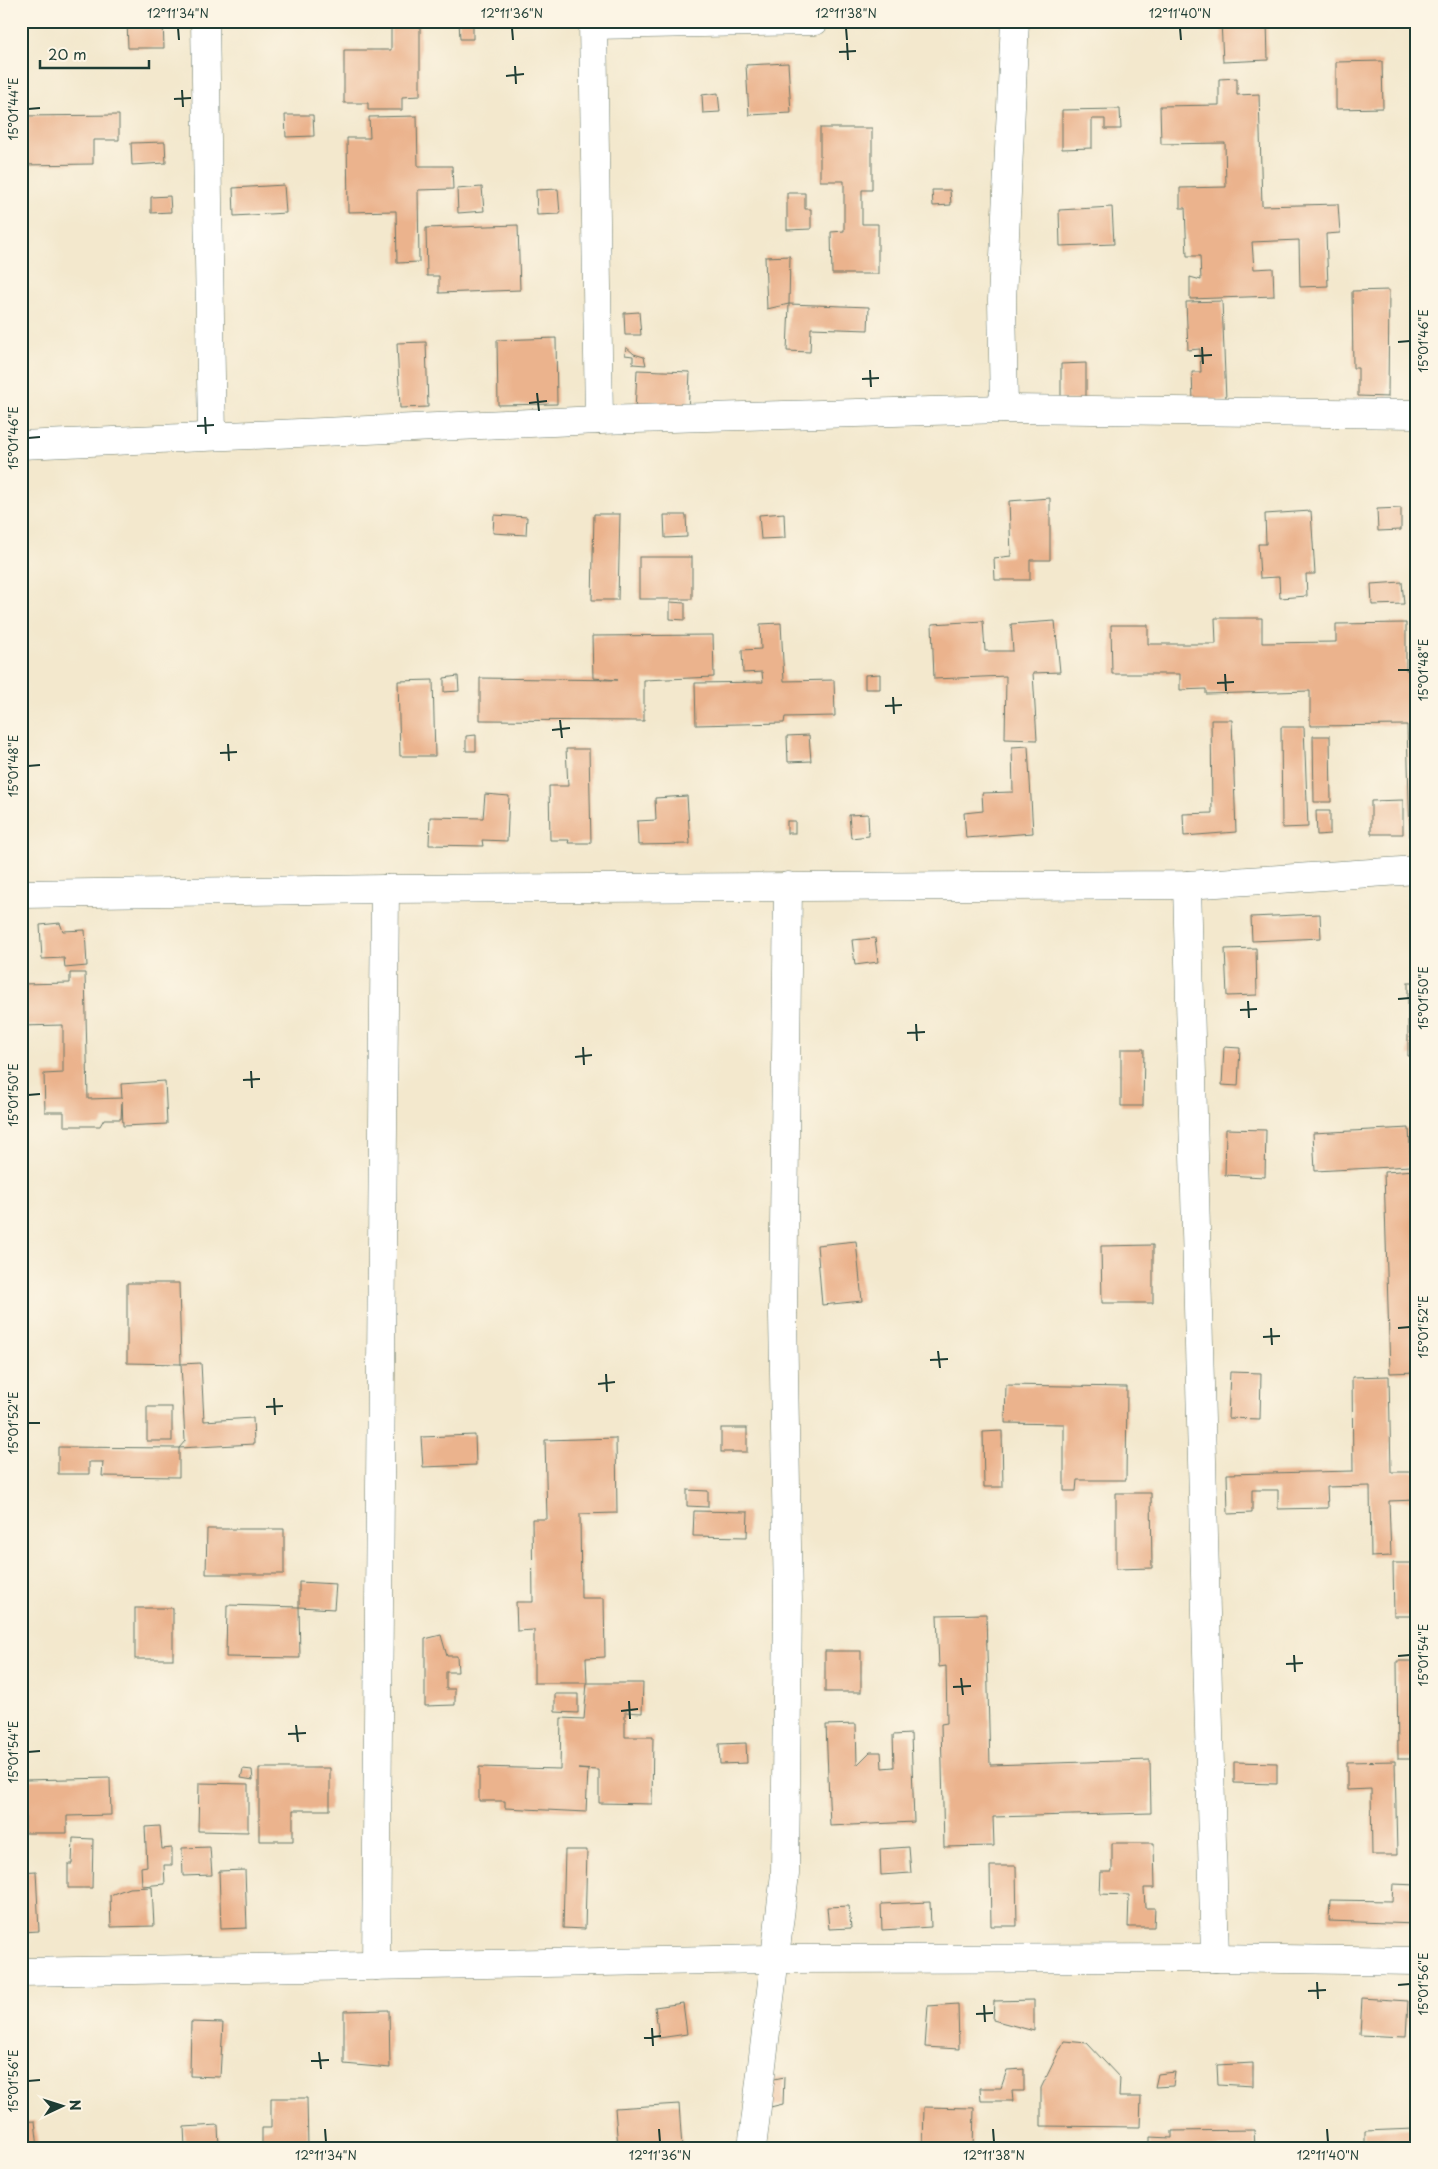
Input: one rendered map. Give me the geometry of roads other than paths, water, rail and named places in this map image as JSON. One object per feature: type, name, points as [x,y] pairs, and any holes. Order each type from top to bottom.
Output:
[{"type":"street","points":[[205,21],[212,436]]},
{"type":"street","points":[[599,420],[593,23],[815,21]]},
{"type":"street","points":[[1004,409],[1002,300],[1015,21]]},
{"type":"street","points":[[21,446],[599,420],[1004,409],[1417,414]]},
{"type":"street","points":[[21,894],[386,888],[1187,885],[1417,870]]},
{"type":"street","points":[[1187,885],[1216,1958]]},
{"type":"street","points":[[752,2148],[784,1874],[788,1603],[783,1314],[788,886]]},
{"type":"street","points":[[376,1966],[386,888]]},
{"type":"street","points":[[21,1972],[774,1959],[1216,1958],[1417,1961]]}]
